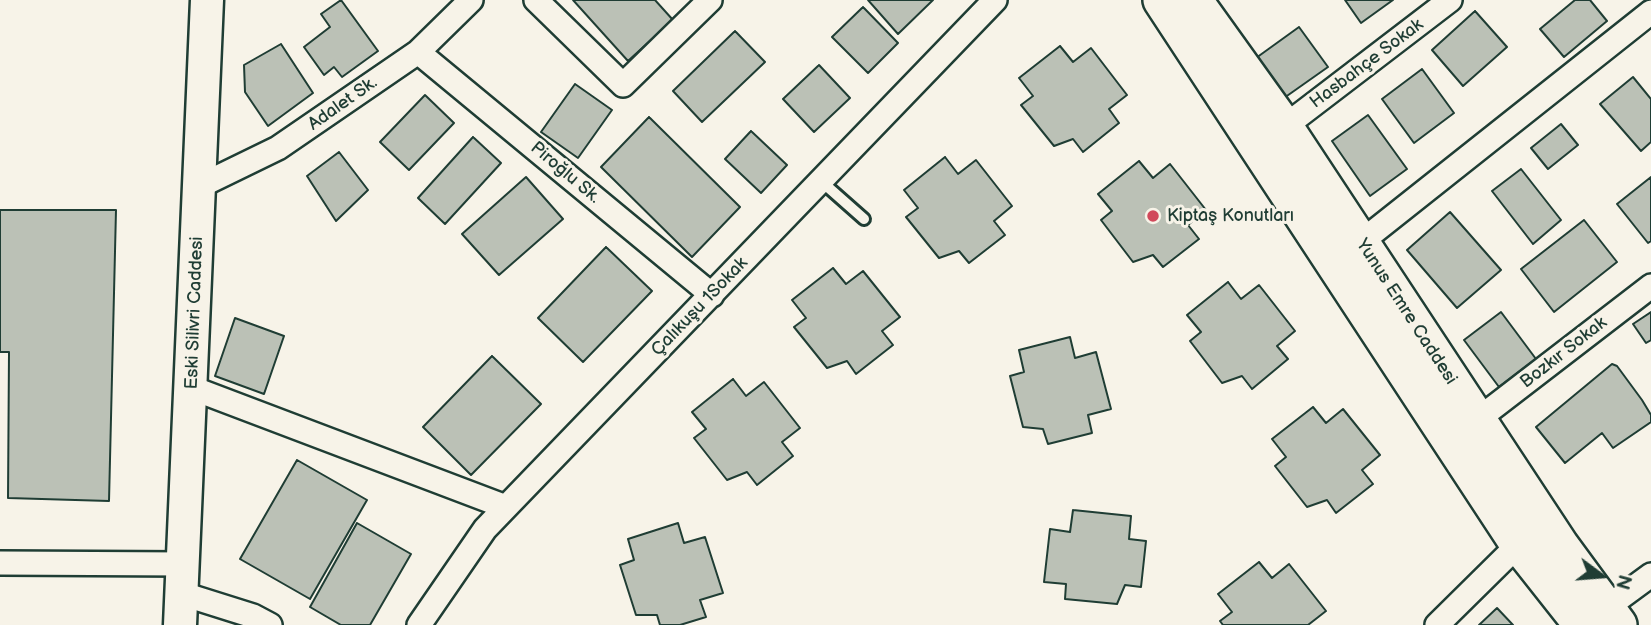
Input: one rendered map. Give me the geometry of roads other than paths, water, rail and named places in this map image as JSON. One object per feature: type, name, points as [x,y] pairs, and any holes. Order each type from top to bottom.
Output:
[{"type":"main road","name":"Eski Silivri Caddesi","points":[[182,610],[207,0]]},
{"type":"main road","points":[[1162,0],[1519,544],[1602,619]]},
{"type":"main road","name":"Yunus Emre Caddesi","points":[[1193,0],[1284,127],[1361,242],[1560,546],[1602,619]]},
{"type":"street","name":"Adalet Sk.","points":[[200,186],[278,148],[418,52],[471,0]]},
{"type":"street","points":[[536,0],[623,85],[710,0]]},
{"type":"street","name":"Çalıkuşu 1Sokak","points":[[419,625],[485,529],[995,0]]},
{"type":"street","name":"Hasbahçe Sokak","points":[[1284,127],[1450,0]]},
{"type":"street","points":[[1361,242],[1651,12]]},
{"type":"street","name":"Piroğlu Sk.","points":[[418,52],[712,295]]},
{"type":"street","name":"Bozkır Sokak","points":[[1477,420],[1651,286]]},
{"type":"street","points":[[192,388],[506,507]]},
{"type":"street","points":[[1437,625],[1519,544]]},
{"type":"street","points":[[0,563],[185,564]]},
{"type":"street","points":[[1602,619],[1651,575]]},
{"type":"street","points":[[182,610],[270,625]]},
{"type":"lane","points":[[821,181],[864,219]]},
{"type":"place","name":"Kiptaş Konutları","points":[[1153,216]]}]
